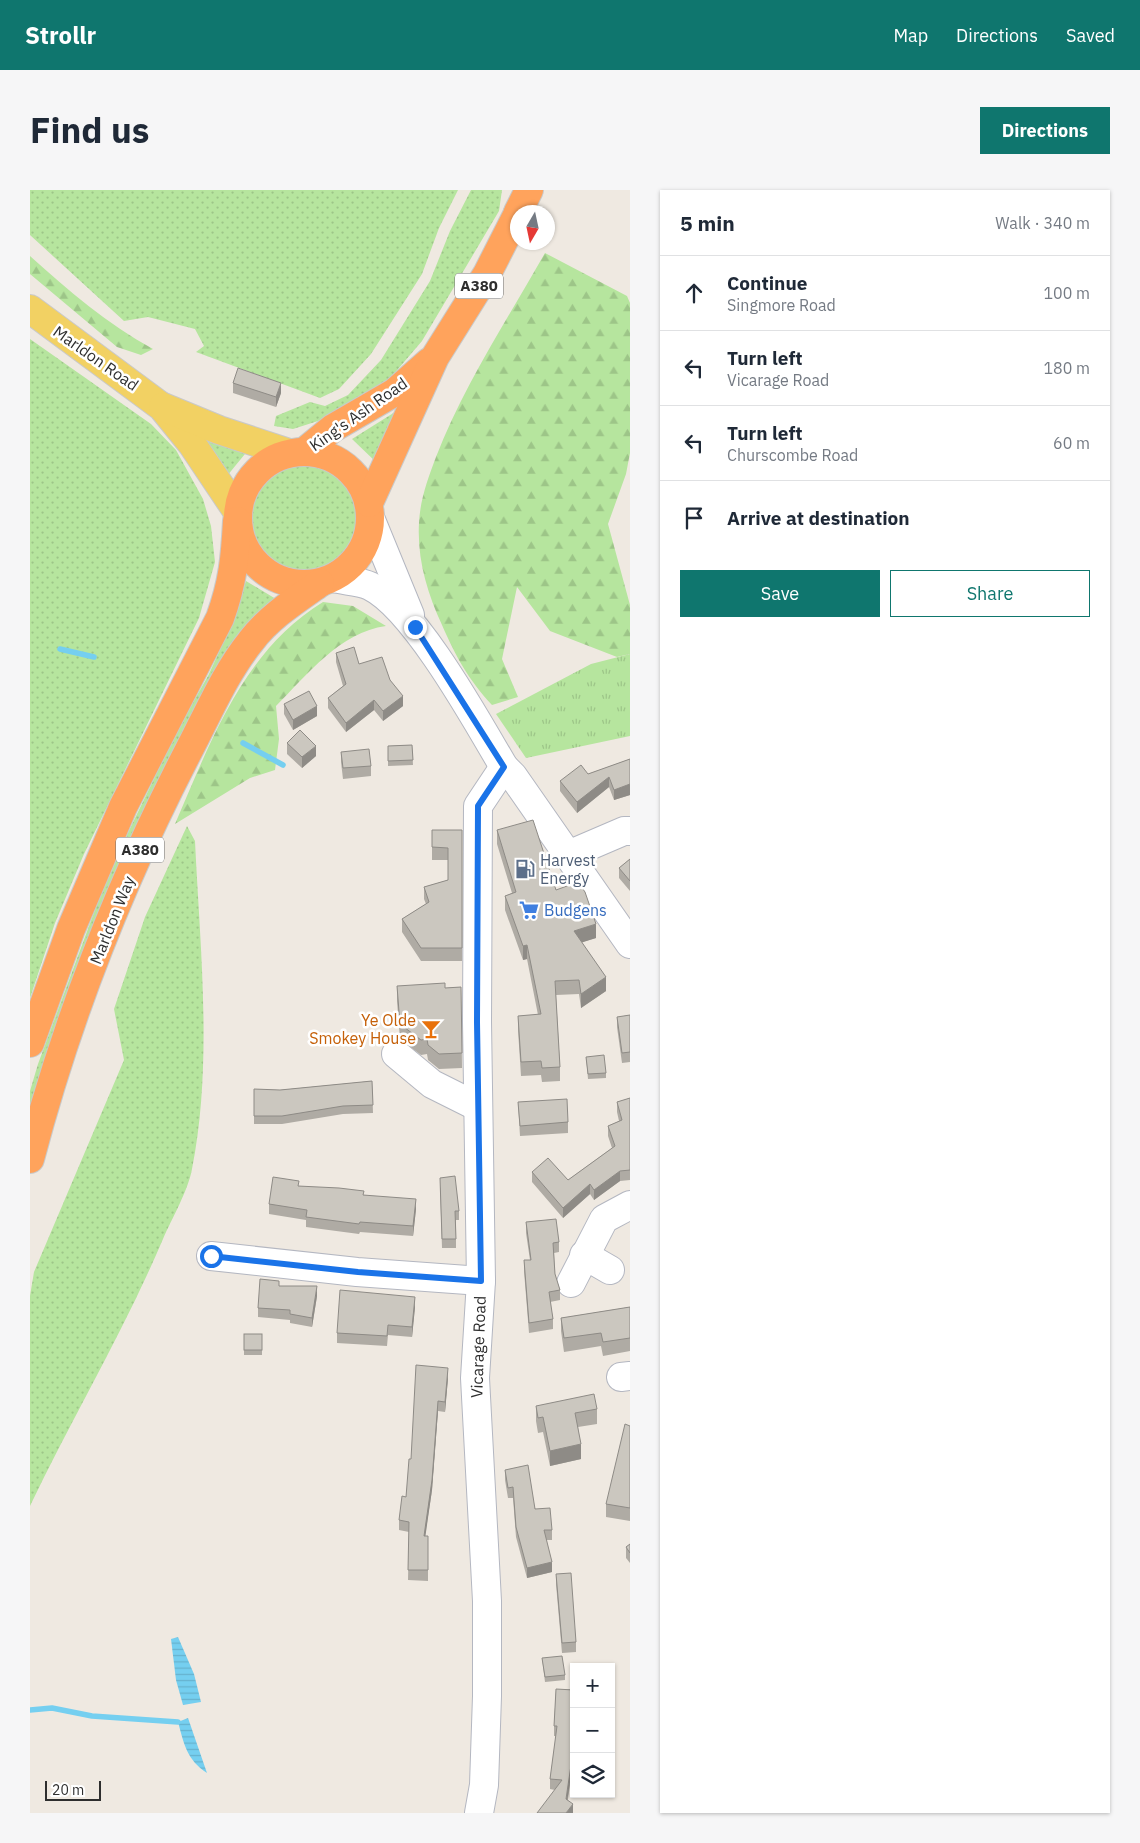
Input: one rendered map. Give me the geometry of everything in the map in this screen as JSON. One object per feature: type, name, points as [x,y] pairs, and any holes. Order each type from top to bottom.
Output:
[{"type":"highway","name":"King's Ash Road","points":[[522,205],[529,190]]},
{"type":"highway","name":"King's Ash Road","points":[[370,511],[435,357],[487,274],[510,229]]},
{"type":"highway","name":"King's Ash Road","points":[[297,452],[332,428],[395,392],[435,357]]},
{"type":"highway","points":[[297,452],[322,454],[339,461],[353,472],[363,487],[370,511],[368,538],[360,554],[348,568],[327,580],[301,585],[281,581],[264,572],[250,558],[241,540],[237,516],[240,498],[254,474],[264,464],[297,452]]},
{"type":"highway","name":"Marldon Way","points":[[30,1043],[71,929],[123,807],[220,618],[230,590],[235,564],[237,516]]},
{"type":"highway","name":"Marldon Way","points":[[30,1159],[56,1070],[100,948],[126,882],[174,779],[224,684],[250,641],[276,616],[327,580]]},
{"type":"main road","name":"Marldon Road","points":[[30,309],[162,407],[192,444],[237,516]]},
{"type":"main road","name":"Marldon Road","points":[[162,407],[219,430],[297,452]]},
{"type":"street","points":[[370,511],[415,627]]},
{"type":"street","points":[[327,580],[370,586],[390,600],[415,627],[504,767],[513,776],[630,944]]},
{"type":"street","name":"Vicarage Road","points":[[479,1813],[484,1785],[487,1696],[487,1601],[475,1378],[481,1281],[478,1107],[471,975],[478,806],[504,767]]},
{"type":"street","points":[[568,855],[624,831],[630,831]]},
{"type":"street","points":[[396,1054],[432,1084],[478,1107]]},
{"type":"street","points":[[572,1283],[584,1255],[604,1219],[630,1205]]},
{"type":"street","points":[[584,1255],[610,1270]]},
{"type":"street","points":[[211,1256],[358,1272],[481,1281]]},
{"type":"green space","points":[[30,190],[458,190],[439,228],[422,274],[371,354],[339,389],[320,398],[196,352],[204,346],[195,329],[148,317],[124,321],[30,235]]},
{"type":"green space","points":[[471,190],[502,190],[499,211],[422,341],[387,382],[358,402],[318,421],[293,429],[274,426],[276,416],[310,402],[325,406],[348,395],[381,360],[430,281],[450,231]]},
{"type":"green space","points":[[545,253],[627,296],[630,303],[630,453],[626,474],[608,524],[630,605],[630,654],[617,657],[550,631],[517,587],[502,659],[518,697],[492,705],[469,677],[458,658],[432,600],[421,562],[420,514],[430,473],[447,430],[473,378]]},
{"type":"green space","points":[[30,256],[104,318],[153,349],[141,355],[117,347],[30,274]]},
{"type":"green space","points":[[30,339],[151,424],[176,450],[203,499],[211,526],[215,562],[199,618],[84,854],[55,923],[30,998]]},
{"type":"green space","points":[[403,407],[378,464],[352,439]]},
{"type":"green space","points":[[200,436],[249,449],[227,476]]},
{"type":"green space","points":[[303,464],[323,468],[341,479],[352,497],[356,517],[352,537],[341,555],[323,566],[303,570],[283,566],[265,555],[254,537],[250,517],[254,497],[265,479],[283,468]]},
{"type":"green space","points":[[246,581],[276,599],[260,613],[30,1118],[30,1091],[38,1064],[109,872],[180,725],[208,676],[230,628]]},
{"type":"green space","points":[[323,602],[353,606],[386,626],[369,630],[339,646],[312,669],[276,706],[279,739],[275,770],[250,778],[175,824],[217,730],[251,672],[271,646],[295,622]]},
{"type":"green space","points":[[630,654],[630,736],[526,758],[496,714],[591,664]]},
{"type":"green space","points":[[187,826],[195,841],[203,1005],[202,1088],[192,1169],[183,1195],[132,1307],[30,1506],[30,1296],[34,1272],[124,1060],[114,1009],[145,917]]},
{"type":"water","points":[[178,1637],[194,1674],[201,1702],[183,1705],[176,1680],[171,1639]]},
{"type":"water","points":[[188,1718],[207,1773],[195,1763],[187,1751],[178,1722]]},
{"type":"building","points":[[238,368],[281,383],[276,397],[233,383]]},
{"type":"building","points":[[354,647],[359,664],[382,657],[390,680],[403,696],[383,711],[374,700],[346,723],[328,698],[346,684],[336,653]]},
{"type":"building","points":[[309,691],[317,706],[293,720],[284,704]]},
{"type":"building","points":[[300,730],[316,746],[302,757],[287,743]]},
{"type":"building","points":[[412,745],[413,760],[388,761],[388,746]]},
{"type":"building","points":[[369,749],[371,766],[343,768],[341,752]]},
{"type":"building","points":[[630,759],[630,784],[614,790],[609,777],[577,802],[560,781],[581,765],[588,774]]},
{"type":"building","points":[[533,820],[556,890],[578,882],[585,892],[596,924],[574,931],[606,977],[581,994],[579,980],[555,981],[560,1067],[542,1068],[541,1061],[521,1062],[518,1016],[541,1014],[527,945],[523,946],[505,896],[516,892],[497,830]]},
{"type":"building","points":[[432,830],[462,830],[462,948],[421,948],[402,919],[429,902],[424,887],[448,880],[448,848],[432,847]]},
{"type":"building","points":[[630,859],[630,881],[619,868]]},
{"type":"building","name":"Ye Olde Smokey House","points":[[445,983],[445,988],[461,987],[462,1053],[439,1054],[428,1045],[427,1039],[421,1040],[400,1024],[397,986]]},
{"type":"building","points":[[630,1015],[630,1052],[622,1053],[617,1017]]},
{"type":"building","points":[[604,1055],[606,1073],[588,1074],[586,1057]]},
{"type":"building","points":[[372,1081],[373,1105],[343,1106],[282,1116],[254,1116],[254,1089],[280,1090]]},
{"type":"building","points":[[630,1098],[630,1170],[620,1171],[594,1190],[590,1184],[563,1208],[532,1172],[548,1158],[568,1180],[615,1146],[608,1126],[622,1120],[617,1102]]},
{"type":"building","points":[[567,1099],[568,1122],[520,1126],[518,1102]]},
{"type":"building","points":[[455,1176],[459,1211],[455,1211],[456,1239],[442,1239],[440,1178]]},
{"type":"building","points":[[273,1177],[299,1181],[298,1186],[339,1188],[364,1191],[363,1195],[416,1199],[413,1226],[360,1222],[359,1224],[306,1217],[307,1210],[269,1204]]},
{"type":"building","points":[[556,1219],[559,1242],[553,1243],[555,1274],[560,1290],[549,1292],[553,1319],[529,1323],[524,1260],[531,1260],[526,1222]]},
{"type":"building","points":[[260,1279],[279,1281],[279,1286],[317,1286],[312,1318],[290,1314],[290,1310],[258,1308]]},
{"type":"building","points":[[340,1290],[415,1297],[412,1327],[388,1325],[387,1336],[337,1333]]},
{"type":"building","points":[[630,1307],[630,1338],[603,1342],[601,1333],[564,1338],[561,1318]]},
{"type":"building","points":[[244,1334],[262,1334],[262,1350],[244,1350]]},
{"type":"building","points":[[416,1365],[448,1368],[445,1402],[438,1401],[432,1480],[424,1536],[428,1536],[428,1570],[408,1570],[409,1522],[399,1520],[402,1496],[406,1497],[409,1459],[411,1459]]},
{"type":"building","points":[[594,1394],[597,1409],[575,1413],[581,1444],[550,1451],[543,1417],[538,1418],[536,1406]]},
{"type":"building","points":[[625,1424],[630,1426],[630,1508],[606,1504]]},
{"type":"building","points":[[528,1465],[535,1509],[550,1508],[552,1530],[544,1530],[552,1562],[527,1568],[516,1527],[513,1487],[508,1488],[505,1470]]},
{"type":"building","points":[[630,1544],[630,1553],[626,1547]]},
{"type":"building","points":[[571,1573],[576,1642],[562,1643],[556,1574]]},
{"type":"building","points":[[562,1656],[565,1675],[545,1677],[542,1658]]},
{"type":"building","points":[[556,1689],[570,1690],[570,1772],[566,1799],[573,1804],[566,1813],[537,1813],[562,1780],[550,1779],[557,1726],[554,1726]]},
{"type":"waterway","points":[[60,649],[94,657]]},
{"type":"waterway","points":[[243,743],[283,765]]},
{"type":"waterway","points":[[30,1710],[52,1708],[92,1716],[178,1722]]},
{"type":"place","name":"Harvest Energy","points":[[525,869]]},
{"type":"place","name":"Budgens","points":[[529,910]]},
{"type":"place","name":"Ye Olde Smokey House","points":[[431,1029]]},
{"type":"route","points":[[211,1256],[358,1272],[481,1281],[477,1022],[480,826],[478,806],[504,767],[485,734],[415,627]]}]
